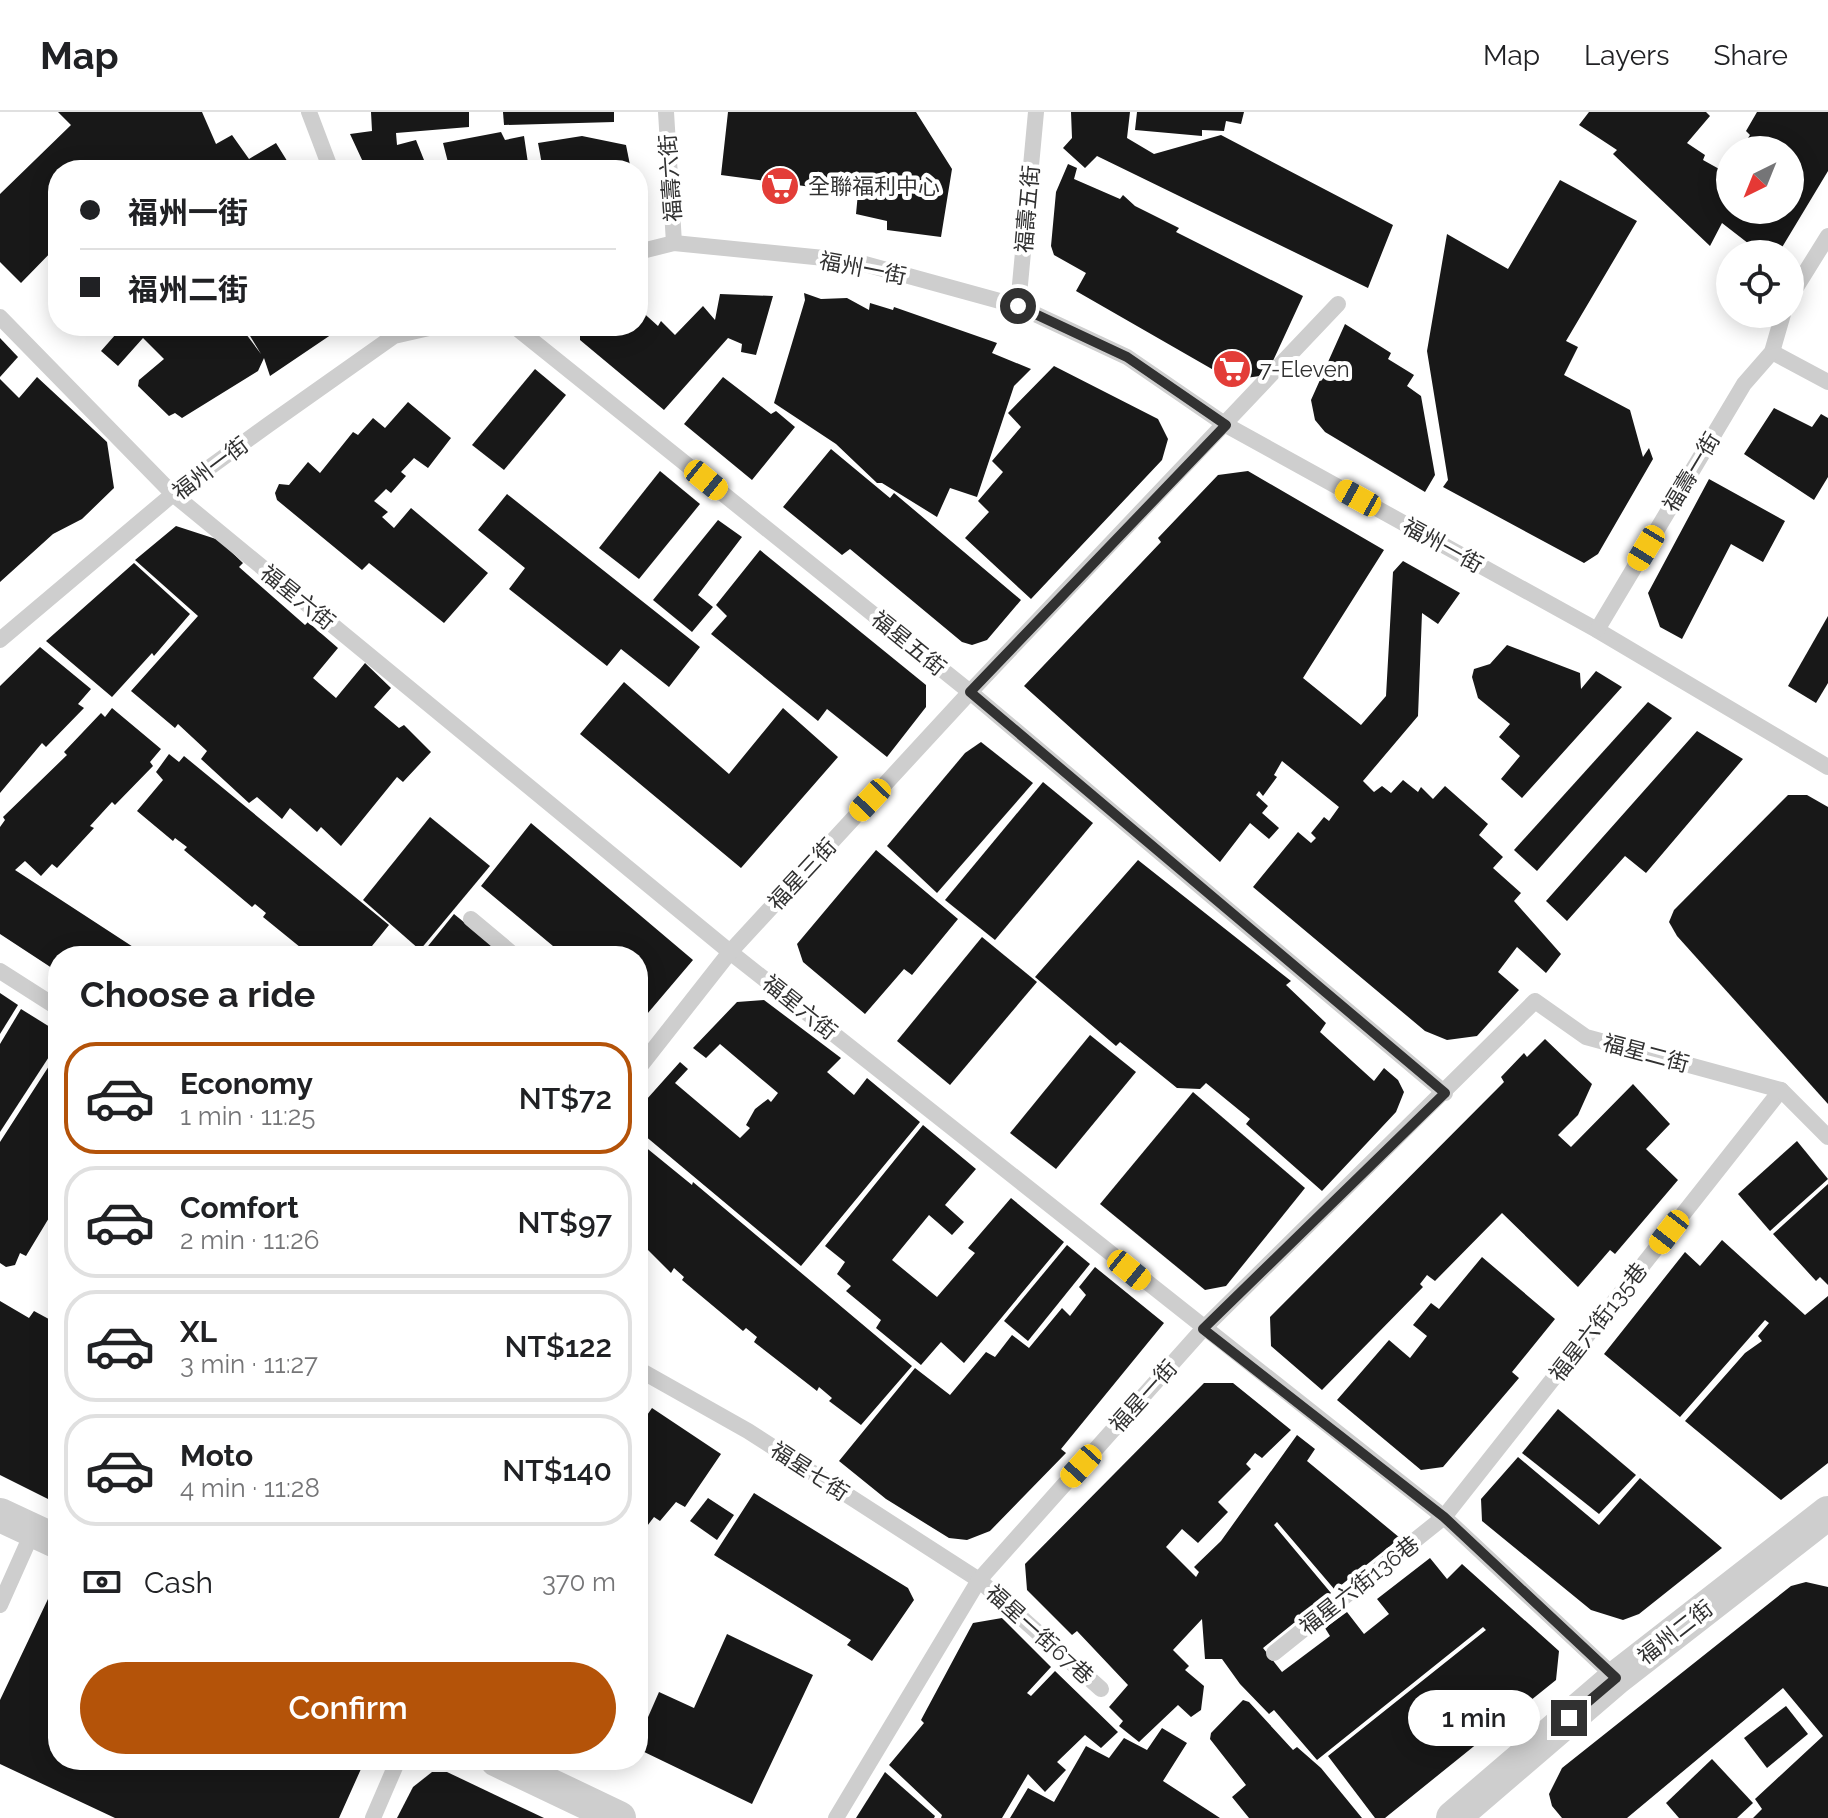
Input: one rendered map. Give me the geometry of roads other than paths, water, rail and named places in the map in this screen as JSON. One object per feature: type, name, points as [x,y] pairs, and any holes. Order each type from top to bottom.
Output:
[{"type":"street","name":"福州二街","points":[[1453,1818],[1616,1678],[1828,1513]]},
{"type":"street","points":[[0,1515],[46,1536]]},
{"type":"street","points":[[518,1770],[619,1818]]},
{"type":"lane","points":[[309,112],[327,160]]},
{"type":"lane","name":"福壽六街","points":[[666,112],[674,243]]},
{"type":"lane","name":"福壽五街","points":[[1018,306],[1036,112]]},
{"type":"lane","points":[[1804,275],[1828,236]]},
{"type":"lane","name":"福州一街","points":[[648,250],[674,243],[854,261],[1018,306],[1127,357],[1226,425],[1597,630],[1828,767]]},
{"type":"lane","name":"福星三街","points":[[648,1054],[730,952],[970,692],[1338,304]]},
{"type":"lane","name":"福星六街","points":[[0,317],[173,494],[730,952],[1444,1517],[1616,1678]]},
{"type":"lane","name":"福壽一街","points":[[1597,630],[1744,384],[1772,352],[1779,328]]},
{"type":"lane","name":"福州一街","points":[[0,640],[173,494],[385,336]]},
{"type":"lane","name":"福星五街","points":[[526,336],[970,692],[1445,1093]]},
{"type":"lane","points":[[1772,352],[1828,382]]},
{"type":"lane","points":[[471,919],[503,946]]},
{"type":"lane","points":[[0,971],[48,1002]]},
{"type":"lane","name":"福星二街","points":[[1445,1093],[1535,1001],[1586,1037],[1781,1090],[1828,1137]]},
{"type":"lane","name":"福星六街135巷","points":[[1444,1517],[1781,1090]]},
{"type":"lane","name":"福星一街","points":[[836,1818],[979,1580],[1203,1329],[1445,1093]]},
{"type":"lane","name":"福星七街","points":[[648,1375],[748,1431],[979,1580]]},
{"type":"lane","name":"福星六街136巷","points":[[1274,1653],[1444,1517]]},
{"type":"lane","points":[[0,1605],[46,1536]]},
{"type":"lane","name":"福星一街67巷","points":[[979,1580],[1101,1689]]},
{"type":"lane","points":[[373,1818],[394,1770]]},
{"type":"place","name":"全聯福利中心","points":[[780,186]]},
{"type":"place","name":"7-Eleven","points":[[1232,369]]}]
